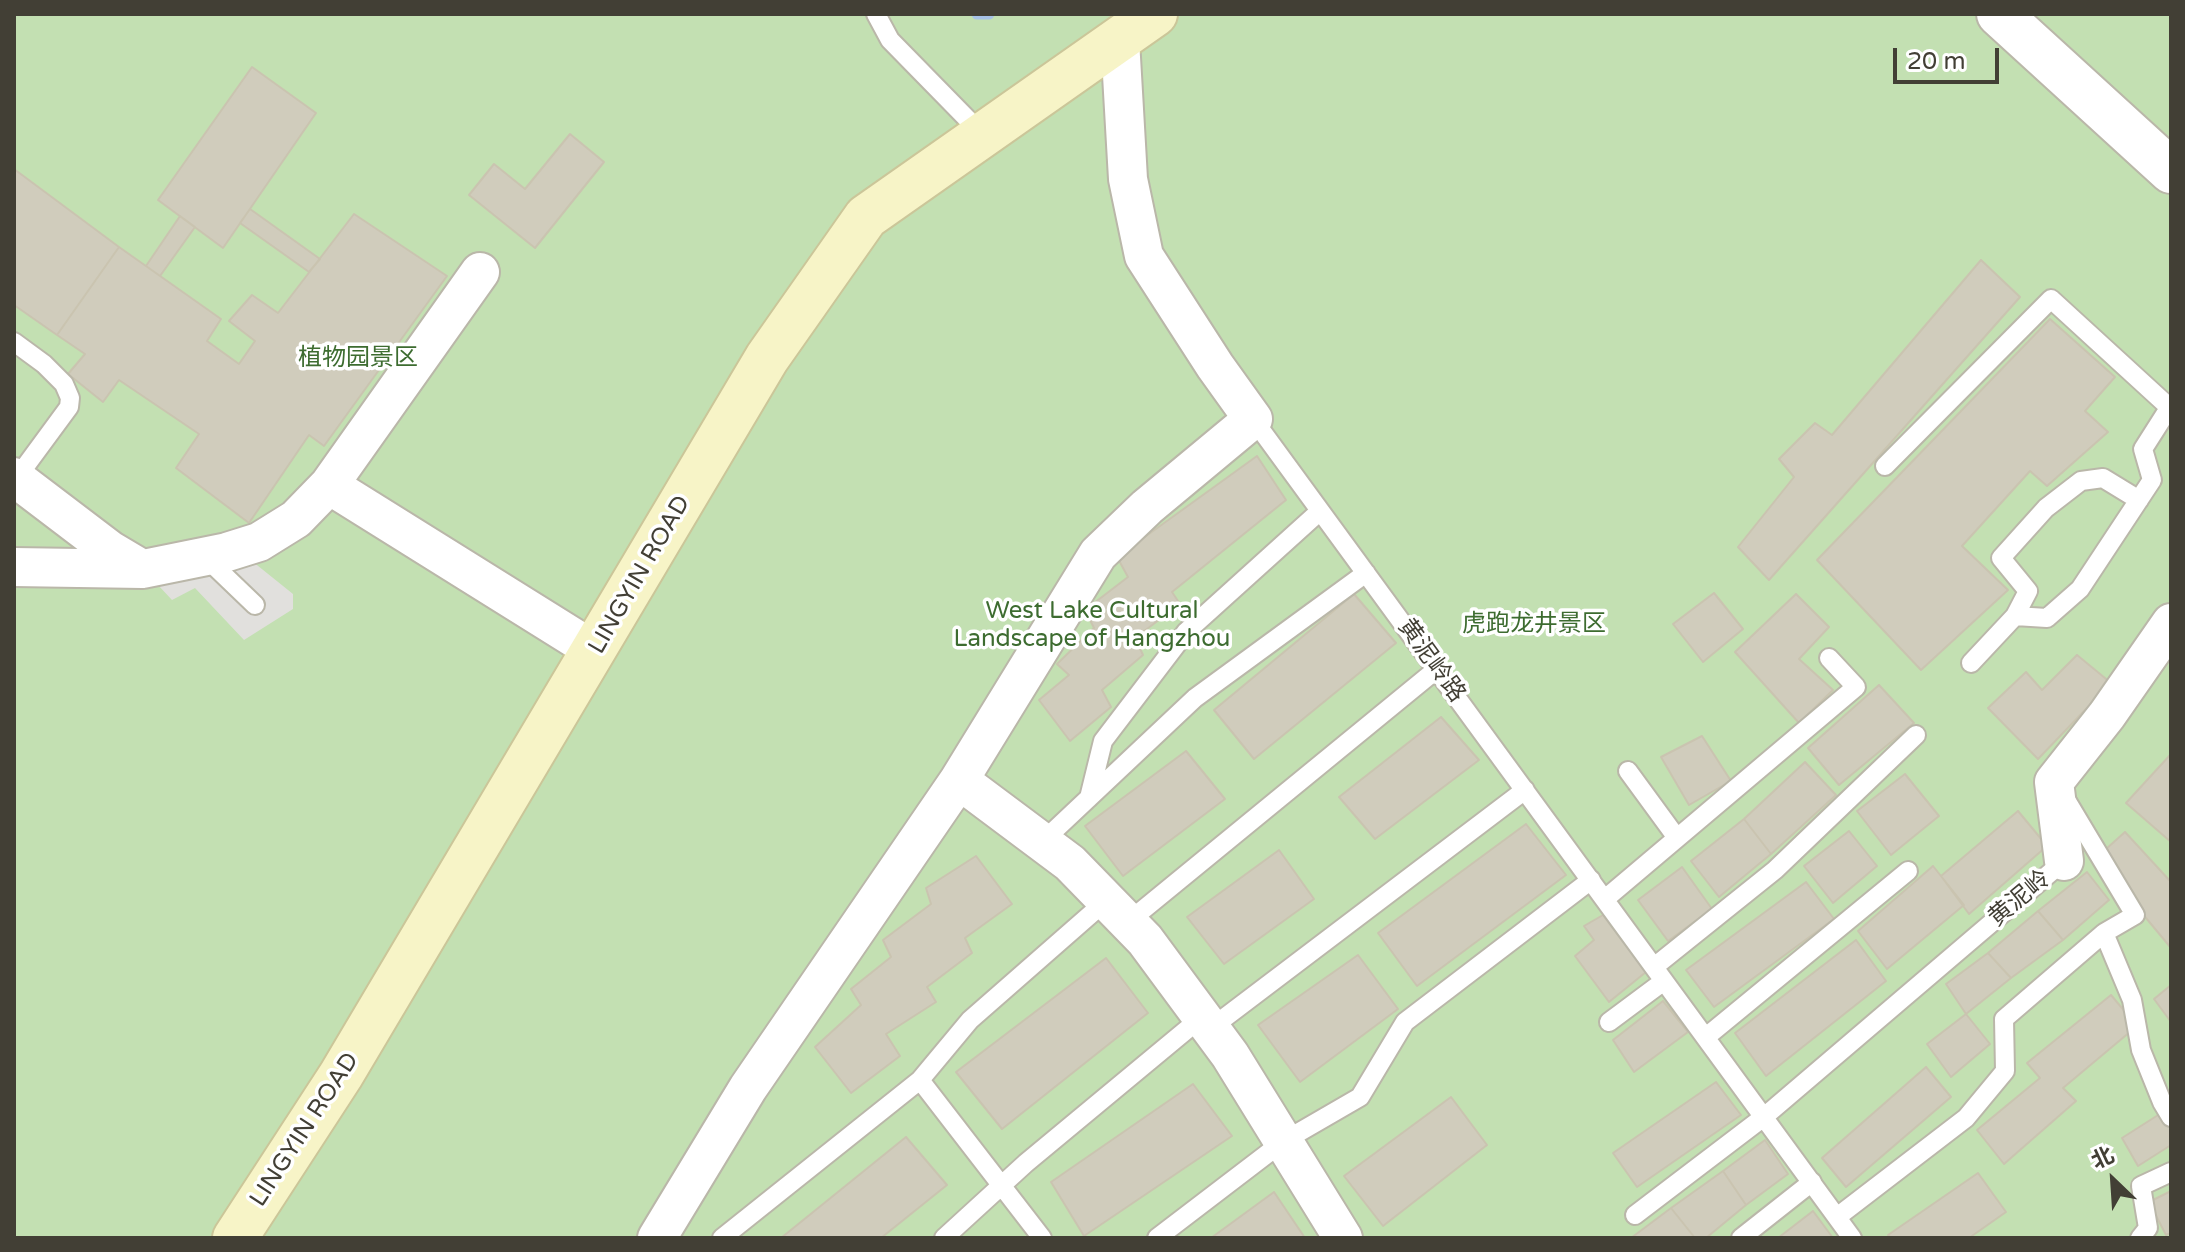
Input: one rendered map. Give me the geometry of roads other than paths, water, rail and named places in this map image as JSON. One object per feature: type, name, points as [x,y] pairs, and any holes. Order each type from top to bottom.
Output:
[{"type":"main road","name":"LINGYIN ROAD","points":[[235,1238],[341,1075],[767,358],[866,217],[1155,14]]},
{"type":"street","points":[[1999,14],[2166,157]]},
{"type":"street","name":"黄泥岭路","points":[[1120,40],[1128,179],[1144,256],[1253,419]]},
{"type":"street","points":[[14,567],[143,569],[259,542],[296,519],[329,485],[480,272]]},
{"type":"street","points":[[657,1238],[748,1088],[959,780],[1098,554],[1147,507],[1253,419]]},
{"type":"street","points":[[15,478],[110,550],[143,569]]},
{"type":"street","points":[[329,485],[595,651]]},
{"type":"street","points":[[2054,782],[2107,715],[2171,623]]},
{"type":"street","points":[[959,780],[1070,863],[1145,940],[1230,1055],[1343,1238]]},
{"type":"street","name":"黄泥岭","points":[[2054,782],[2064,861]]},
{"type":"lane","points":[[876,14],[887,34],[983,135]]},
{"type":"lane","points":[[1885,466],[2051,299],[2170,406],[2143,449],[2152,480],[2080,589],[2047,618],[2015,616]]},
{"type":"lane","points":[[14,342],[44,364],[64,384],[70,398],[69,407],[15,478]]},
{"type":"lane","name":"黄泥岭路","points":[[1253,419],[1852,1238]]},
{"type":"lane","points":[[1971,663],[2015,616],[2028,591],[2001,558],[2046,508],[2081,481],[2103,478],[2139,500]]},
{"type":"lane","points":[[1089,798],[1103,741],[1186,632],[1320,511]]},
{"type":"lane","points":[[205,557],[255,605]]},
{"type":"lane","points":[[1042,842],[1195,698],[1366,573]]},
{"type":"lane","points":[[1605,899],[1856,687],[1829,658]]},
{"type":"lane","points":[[722,1238],[920,1080],[970,1020],[1437,669]]},
{"type":"lane","points":[[1609,1022],[1916,735]]},
{"type":"lane","points":[[1628,771],[1677,838]]},
{"type":"lane","points":[[1837,1217],[1966,1118],[2005,1071],[2004,1019],[2104,933],[2135,915],[2054,782]]},
{"type":"lane","points":[[944,1238],[1002,1185],[1206,1023],[1525,790]]},
{"type":"lane","name":"黄泥岭","points":[[1635,1215],[1765,1116],[2064,861]]},
{"type":"lane","points":[[1706,1037],[1908,871]]},
{"type":"lane","points":[[1157,1238],[1284,1141],[1360,1097],[1405,1022],[1591,880]]},
{"type":"lane","points":[[2104,933],[2132,1000],[2141,1050],[2171,1117]]},
{"type":"lane","points":[[920,1080],[1042,1238]]},
{"type":"lane","points":[[2140,1238],[2148,1228],[2141,1186],[2171,1172]]},
{"type":"lane","points":[[1741,1238],[1812,1182]]},
{"type":"waterway","points":[[977,14],[989,14]]},
{"type":"park label","name":"植物园景区","points":[[358,359]]},
{"type":"park label","name":"虎跑龙井景区","points":[[1534,625]]},
{"type":"park label","name":"West Lake Cultural Landscape of Hangzhou","points":[[1092,626]]}]
